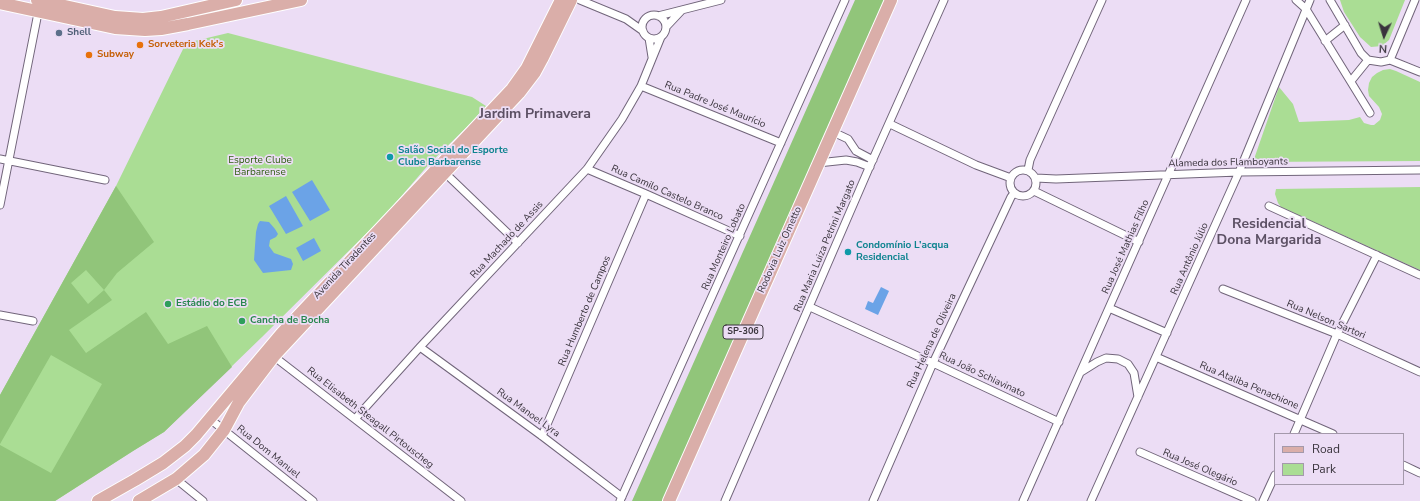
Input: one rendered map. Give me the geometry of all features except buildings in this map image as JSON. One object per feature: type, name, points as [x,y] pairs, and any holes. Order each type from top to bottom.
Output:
[{"type":"main road","points":[[0,3],[40,3],[128,19],[143,19],[162,17],[198,5],[236,0]]},
{"type":"main road","points":[[40,3],[115,28],[145,30],[161,29],[301,0]]},
{"type":"main road","name":"Avenida Tiradentes","points":[[442,170],[520,79],[561,0]]},
{"type":"main road","name":"Avenida Tiradentes","points":[[139,501],[176,479],[204,455],[224,430],[282,333],[519,93],[528,82],[542,59],[571,0]]},
{"type":"main road","name":"Rodovia Luiz Ometto","points":[[669,501],[891,0]]},
{"type":"main road","name":"Avenida Tiradentes","points":[[98,501],[163,463],[185,446],[210,420],[250,370],[271,353]]},
{"type":"street","points":[[580,0],[626,19],[643,31],[649,38],[652,59]]},
{"type":"street","points":[[626,19],[644,20],[650,16],[658,16],[721,0]]},
{"type":"street","name":"Rua Monteiro Lobato","points":[[621,499],[845,0]]},
{"type":"street","name":"Rua Maria Luiza Petrini Margato","points":[[725,501],[871,164],[944,0]]},
{"type":"street","points":[[1028,170],[1033,152],[1102,0]]},
{"type":"street","name":"Rua José Mathias Filho","points":[[1024,501],[1246,0]]},
{"type":"street","points":[[1296,0],[1306,9],[1370,113]]},
{"type":"street","name":"Rua Antônio Júlio","points":[[1091,501],[1240,172],[1310,0]]},
{"type":"street","points":[[1330,0],[1361,53],[1368,60],[1381,62],[1390,60],[1420,72]]},
{"type":"street","points":[[1390,60],[1415,0]]},
{"type":"street","points":[[0,205],[40,3]]},
{"type":"street","points":[[649,38],[661,36],[666,31],[666,27],[683,10]]},
{"type":"street","points":[[658,16],[664,20],[666,27]]},
{"type":"street","points":[[643,31],[644,20]]},
{"type":"street","points":[[1326,40],[1345,25]]},
{"type":"street","name":"Rua Machado de Assis","points":[[355,419],[420,347],[587,169],[622,119],[641,86],[661,36]]},
{"type":"street","points":[[1351,81],[1368,60]]},
{"type":"street","name":"Rua Padre José Maurício","points":[[641,86],[781,143]]},
{"type":"street","points":[[890,124],[976,165],[1011,178]]},
{"type":"street","points":[[833,132],[848,139],[856,151],[871,164]]},
{"type":"street","points":[[0,159],[105,180]]},
{"type":"street","points":[[818,163],[846,160],[871,164]]},
{"type":"street","name":"Rua Camilo Castelo Branco","points":[[587,169],[740,236]]},
{"type":"street","points":[[442,170],[518,243]]},
{"type":"street","points":[[1020,170],[1028,170],[1036,178],[1036,187],[1034,191],[1027,196],[1014,193],[1010,186],[1013,174],[1020,170]]},
{"type":"street","name":"Alameda dos Flamboyants","points":[[1036,178],[1056,179],[1240,172],[1420,170]]},
{"type":"street","points":[[1034,191],[1139,242]]},
{"type":"street","name":"Rua Helena de Oliveira","points":[[873,501],[933,363],[1014,193]]},
{"type":"street","name":"Rua Humberto de Campos","points":[[542,436],[646,194]]},
{"type":"street","points":[[1269,206],[1420,275]]},
{"type":"street","points":[[1294,433],[1338,334],[1377,255]]},
{"type":"street","name":"Rua Nelson Sartori","points":[[1223,289],[1338,334],[1420,372]]},
{"type":"street","name":"Rua João Schiavinato","points":[[810,307],[1058,422]]},
{"type":"street","points":[[1109,308],[1167,333]]},
{"type":"street","points":[[0,315],[33,321]]},
{"type":"street","name":"Rua Manoel Lyra","points":[[420,347],[542,436],[621,499]]},
{"type":"street","name":"Rua Elisabeth Steagall Pirtouscheg","points":[[271,353],[461,501]]},
{"type":"street","name":"Rua Ataliba Penachione","points":[[1156,357],[1331,433]]},
{"type":"street","points":[[1081,372],[1106,358],[1118,359],[1128,364],[1134,372],[1138,398]]},
{"type":"street","name":"Rua Dom Manuel","points":[[210,420],[313,501]]},
{"type":"street","name":"Rua José Olegário","points":[[1140,452],[1252,501]]},
{"type":"street","points":[[1404,465],[1420,473]]},
{"type":"street","points":[[1263,501],[1274,477]]},
{"type":"street","points":[[176,479],[203,501]]},
{"type":"green space","points":[[855,0],[889,0],[665,501],[632,501]]},
{"type":"green space","points":[[1340,0],[1405,0],[1389,40],[1382,46],[1371,47],[1360,37],[1344,12]]},
{"type":"green space","name":"Esporte Clube Barbarense","points":[[228,33],[472,97],[486,106],[470,124],[430,163],[386,214],[164,432],[55,501],[0,501],[0,395],[116,186],[186,43]]},
{"type":"green space","points":[[1390,69],[1420,82],[1420,161],[1253,162],[1279,87],[1293,104],[1299,122],[1349,120],[1360,117],[1364,123],[1374,125],[1380,120],[1382,114],[1379,107],[1369,96],[1369,83],[1372,77],[1377,73]]},
{"type":"green space","points":[[116,186],[154,242],[117,273],[104,290],[112,300],[69,330],[86,353],[146,312],[168,344],[207,326],[232,367],[164,432],[55,501],[0,501],[0,445],[51,473],[102,384],[51,355],[0,444],[0,395]],"holes":[[[86,270],[104,290],[88,304],[71,283]]]},
{"type":"green space","points":[[1420,187],[1420,270],[1281,207],[1275,194],[1276,189]]},
{"type":"water","points":[[312,180],[330,210],[310,221],[292,192]]},
{"type":"water","points":[[286,196],[303,226],[286,234],[269,206]]},
{"type":"water","points":[[260,221],[269,222],[275,229],[278,234],[270,240],[269,246],[274,253],[291,259],[293,264],[291,270],[263,273],[254,260],[256,232]]},
{"type":"water","points":[[314,238],[321,251],[303,261],[296,248]]},
{"type":"water","points":[[881,287],[889,291],[878,315],[865,309],[868,301],[873,303]]},
{"type":"place","name":"Shell","points":[[59,33]]},
{"type":"place","name":"Sorveteria Kek's","points":[[140,45]]},
{"type":"place","name":"Subway","points":[[89,55]]},
{"type":"place","name":"Salão Social do Esporte Clube Barbarense","points":[[390,157]]},
{"type":"place","name":"Condomínio L’acqua Residencial","points":[[848,252]]},
{"type":"place","name":"Estádio do ECB","points":[[168,304]]},
{"type":"place","name":"Cancha de Bocha","points":[[242,321]]},
{"type":"district","name":"Jardim Primavera","points":[[535,115]]},
{"type":"district","name":"Residencial Dona Margarida","points":[[1269,234]]}]
